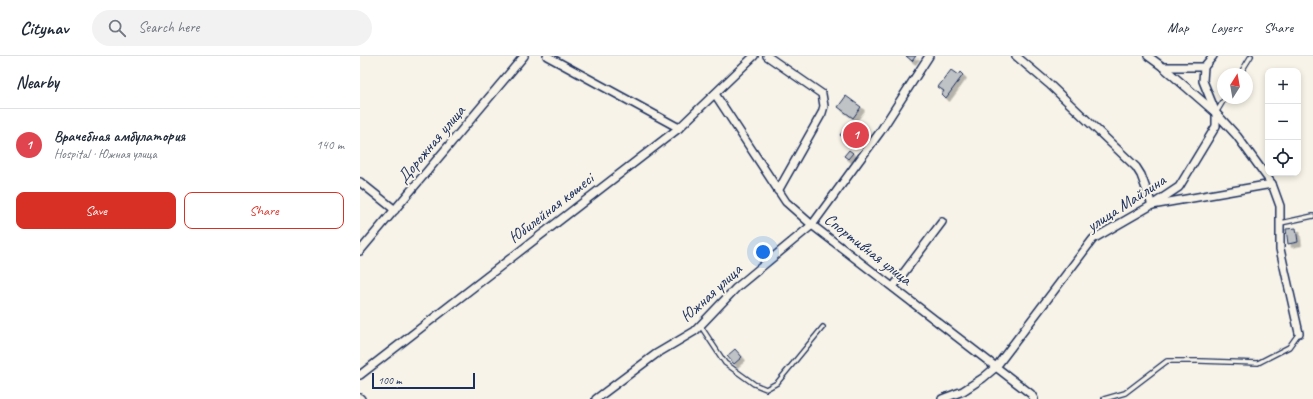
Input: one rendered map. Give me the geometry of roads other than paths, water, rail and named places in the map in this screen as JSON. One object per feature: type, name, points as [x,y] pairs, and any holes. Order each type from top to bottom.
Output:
[{"type":"street","name":"Дорожная улица","points":[[360,251],[524,56]]},
{"type":"street","points":[[547,56],[679,128]]},
{"type":"street","name":"Юбилейная көшесі","points":[[360,376],[679,128],[754,56]]},
{"type":"street","points":[[767,56],[822,94],[824,106],[822,113],[778,191]]},
{"type":"street","name":"Южная улица","points":[[596,399],[656,354],[695,331],[736,288],[812,225],[880,132],[929,56]]},
{"type":"street","points":[[1016,56],[1049,84],[1136,167],[1141,175],[1152,205],[1272,184]]},
{"type":"street","points":[[1148,56],[1163,67],[1216,113],[1237,136],[1272,184],[1280,206],[1280,249],[1299,333]]},
{"type":"street","points":[[1213,56],[1204,67],[1203,81],[1216,113]]},
{"type":"street","points":[[1163,67],[1204,67]]},
{"type":"street","name":"Спортивная улица","points":[[715,94],[786,202],[812,225],[1031,394],[1034,399]]},
{"type":"street","name":"улица Майлина","points":[[942,399],[963,391],[983,378],[996,367],[1094,239],[1152,205],[1179,187],[1216,126],[1216,113]]},
{"type":"street","points":[[360,182],[395,210]]},
{"type":"street","points":[[893,287],[942,222]]},
{"type":"lane","points":[[1244,68],[1251,56]]},
{"type":"lane","points":[[1216,113],[1222,104]]},
{"type":"lane","points":[[1280,223],[1313,216]]},
{"type":"lane","points":[[700,325],[725,363],[754,384],[766,389],[777,383],[824,327]]},
{"type":"lane","points":[[1104,399],[1125,392],[1167,361],[1200,360],[1258,363],[1289,347],[1299,333]]},
{"type":"place","name":"Врачебная амбулатория","points":[[856,135]]}]
